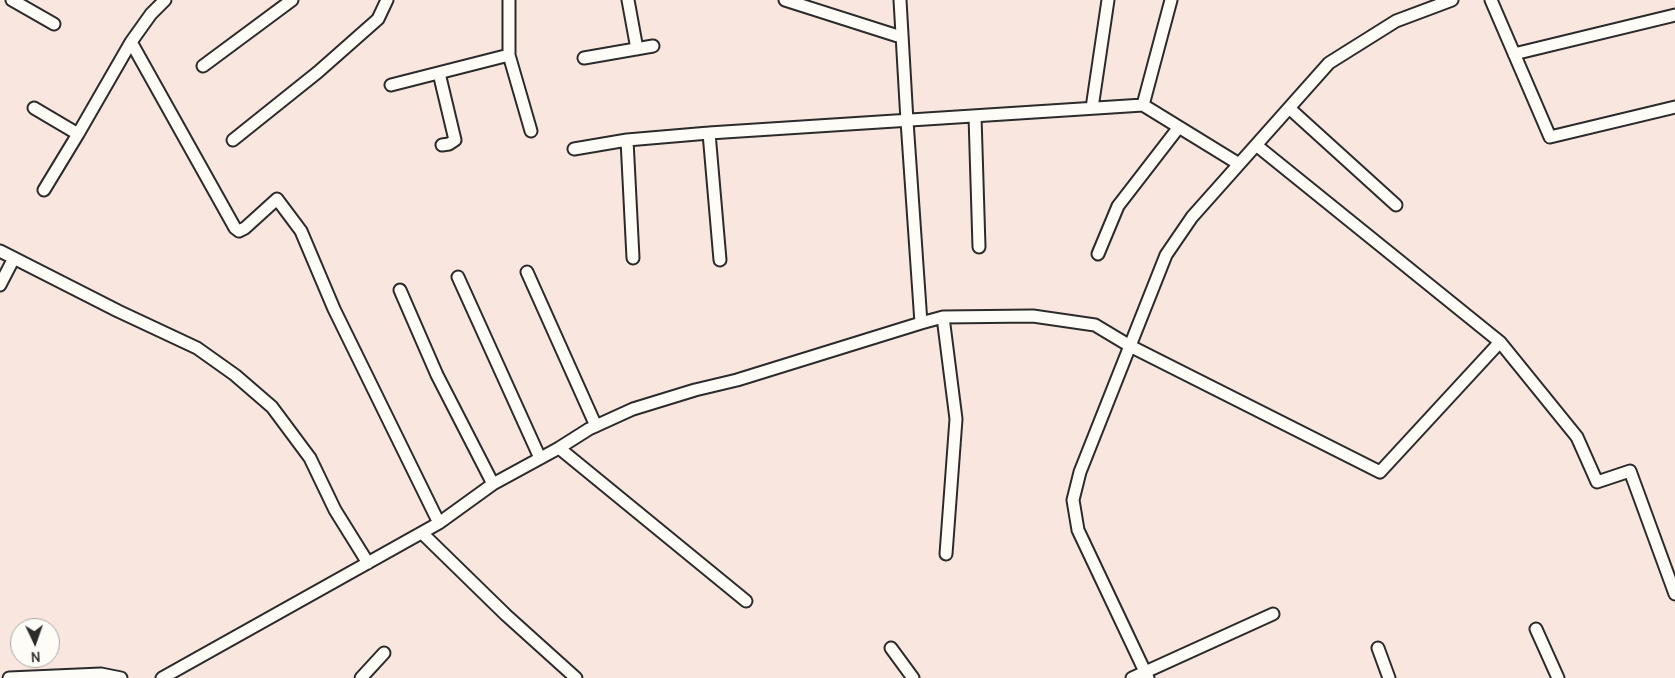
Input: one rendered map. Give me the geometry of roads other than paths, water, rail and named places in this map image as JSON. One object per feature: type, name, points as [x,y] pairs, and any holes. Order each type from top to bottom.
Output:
[{"type":"street","points":[[12,0],[54,24]]},
{"type":"street","points":[[44,190],[131,42],[151,14],[165,0]]},
{"type":"street","points":[[203,66],[292,0]]},
{"type":"street","points":[[232,140],[318,72],[378,19],[387,0]]},
{"type":"street","points":[[509,0],[509,55],[531,131]]},
{"type":"street","points":[[628,0],[637,49]]},
{"type":"street","points":[[786,0],[901,37]]},
{"type":"street","points":[[900,0],[921,322]]},
{"type":"street","points":[[1092,108],[1108,0]]},
{"type":"street","points":[[1143,105],[1171,0]]},
{"type":"street","points":[[1146,675],[1078,530],[1073,500],[1080,472],[1166,255],[1192,217],[1330,64],[1396,21],[1452,0]]},
{"type":"street","points":[[1491,0],[1550,137],[1675,107]]},
{"type":"street","points":[[1514,54],[1675,15]]},
{"type":"street","points":[[131,42],[235,228],[239,231],[245,228],[277,199],[301,231],[334,308],[439,523]]},
{"type":"street","points":[[584,58],[654,46]]},
{"type":"street","points":[[391,85],[509,55]]},
{"type":"street","points":[[440,73],[455,140],[449,144],[442,145]]},
{"type":"street","points":[[574,149],[627,140],[709,133],[1143,105],[1239,164]]},
{"type":"street","points":[[34,108],[78,134]]},
{"type":"street","points":[[1289,108],[1396,205]]},
{"type":"street","points":[[975,116],[979,248]]},
{"type":"street","points":[[1098,254],[1118,206],[1179,127]]},
{"type":"street","points":[[709,133],[720,260]]},
{"type":"street","points":[[627,140],[633,258]]},
{"type":"street","points":[[1256,145],[1500,342],[1577,437],[1597,482],[1630,471],[1675,594]]},
{"type":"street","points":[[0,251],[118,311],[197,348],[235,375],[272,407],[310,458],[334,510],[368,563]]},
{"type":"street","points":[[0,284],[14,258]]},
{"type":"street","points":[[527,272],[596,426]]},
{"type":"street","points":[[458,277],[540,458]]},
{"type":"street","points":[[400,290],[437,375],[493,484]]},
{"type":"street","points":[[162,678],[422,533],[493,484],[596,426],[633,409],[695,390],[737,380],[921,322],[943,317],[1033,316],[1095,325],[1130,346],[1380,472],[1500,342]]},
{"type":"street","points":[[943,317],[956,419],[946,554]]},
{"type":"street","points":[[559,448],[746,601]]},
{"type":"street","points":[[422,533],[506,615],[576,678]]},
{"type":"street","points":[[1132,678],[1146,675],[1273,614]]},
{"type":"street","points":[[1536,629],[1558,678]]},
{"type":"street","points":[[891,648],[912,678]]},
{"type":"street","points":[[1378,648],[1389,678]]},
{"type":"street","points":[[361,678],[384,652]]},
{"type":"street","points":[[9,678],[101,674],[121,678]]}]
